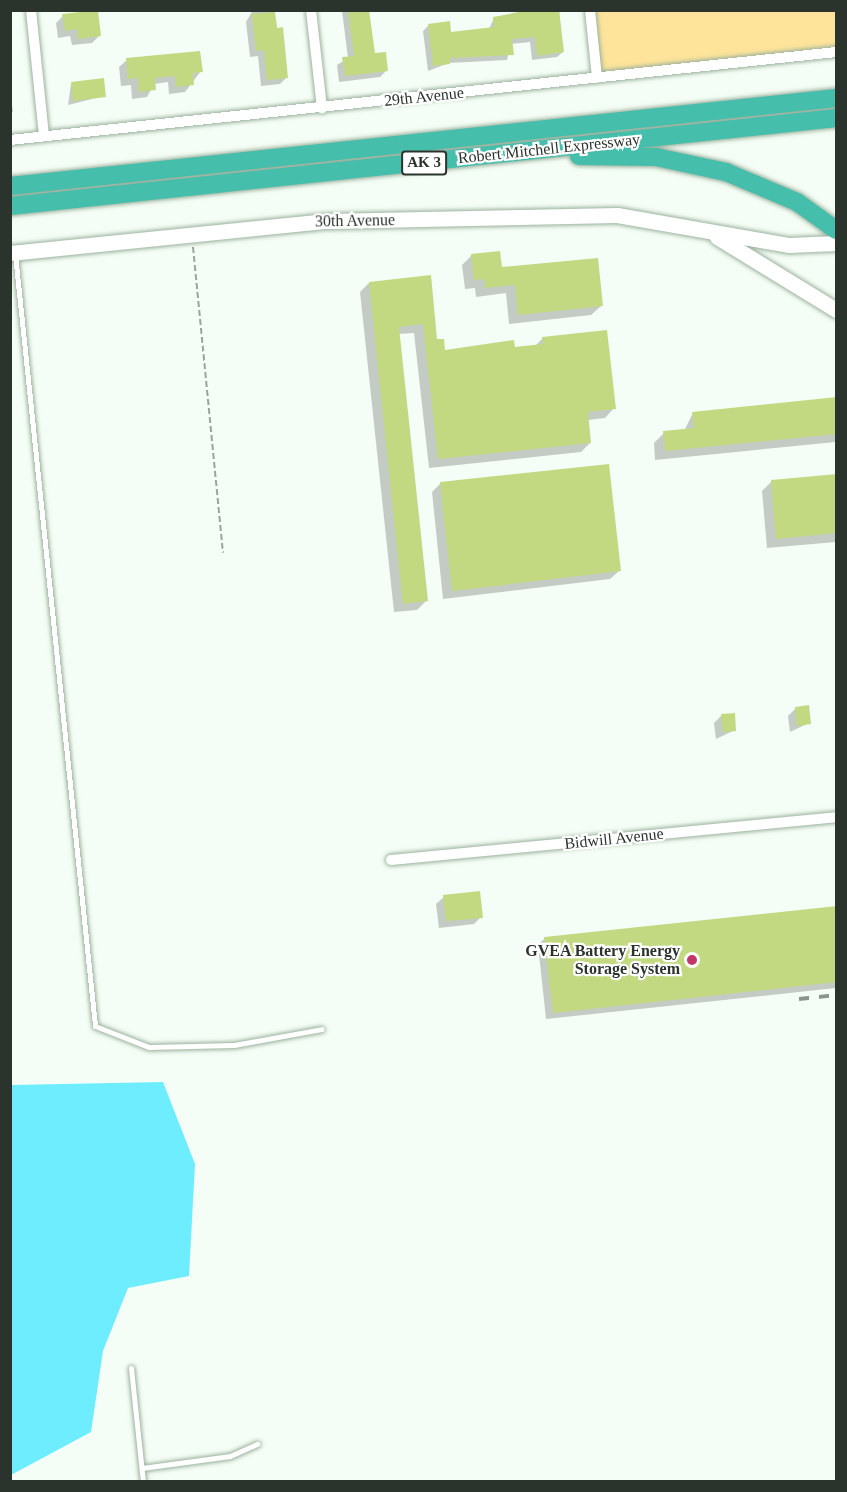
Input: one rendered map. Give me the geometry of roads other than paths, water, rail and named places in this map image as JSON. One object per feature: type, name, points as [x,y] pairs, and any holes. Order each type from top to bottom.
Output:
[{"type":"highway","name":"Robert Mitchell Expressway","points":[[10,186],[836,98]]},
{"type":"highway","name":"Robert Mitchell Expressway","points":[[10,206],[837,117]]},
{"type":"highway","points":[[397,165],[656,157],[762,185],[837,230]]},
{"type":"main road","name":"30th Avenue","points":[[13,253],[191,232],[326,221],[617,215],[789,245],[837,243]]},
{"type":"main road","name":"30th Avenue","points":[[701,229],[837,310]]},
{"type":"street","points":[[31,10],[44,136]]},
{"type":"street","points":[[310,10],[322,108]]},
{"type":"street","points":[[590,10],[597,78]]},
{"type":"street","name":"29th Avenue","points":[[10,140],[837,52]]},
{"type":"street","name":"Bidwill Avenue","points":[[391,860],[837,817]]},
{"type":"lane","points":[[13,253],[95,1026],[149,1047],[234,1045],[322,1029]]},
{"type":"lane","points":[[130,1368],[143,1482]]},
{"type":"lane","points":[[142,1468],[230,1456],[257,1444]]},
{"type":"water","points":[[163,1082],[195,1164],[189,1276],[128,1288],[103,1351],[91,1432],[11,1475],[11,1085]]},
{"type":"railway","points":[[799,999],[836,995]]},
{"type":"place","name":"GVEA Battery Energy Storage System","points":[[692,960]]}]
